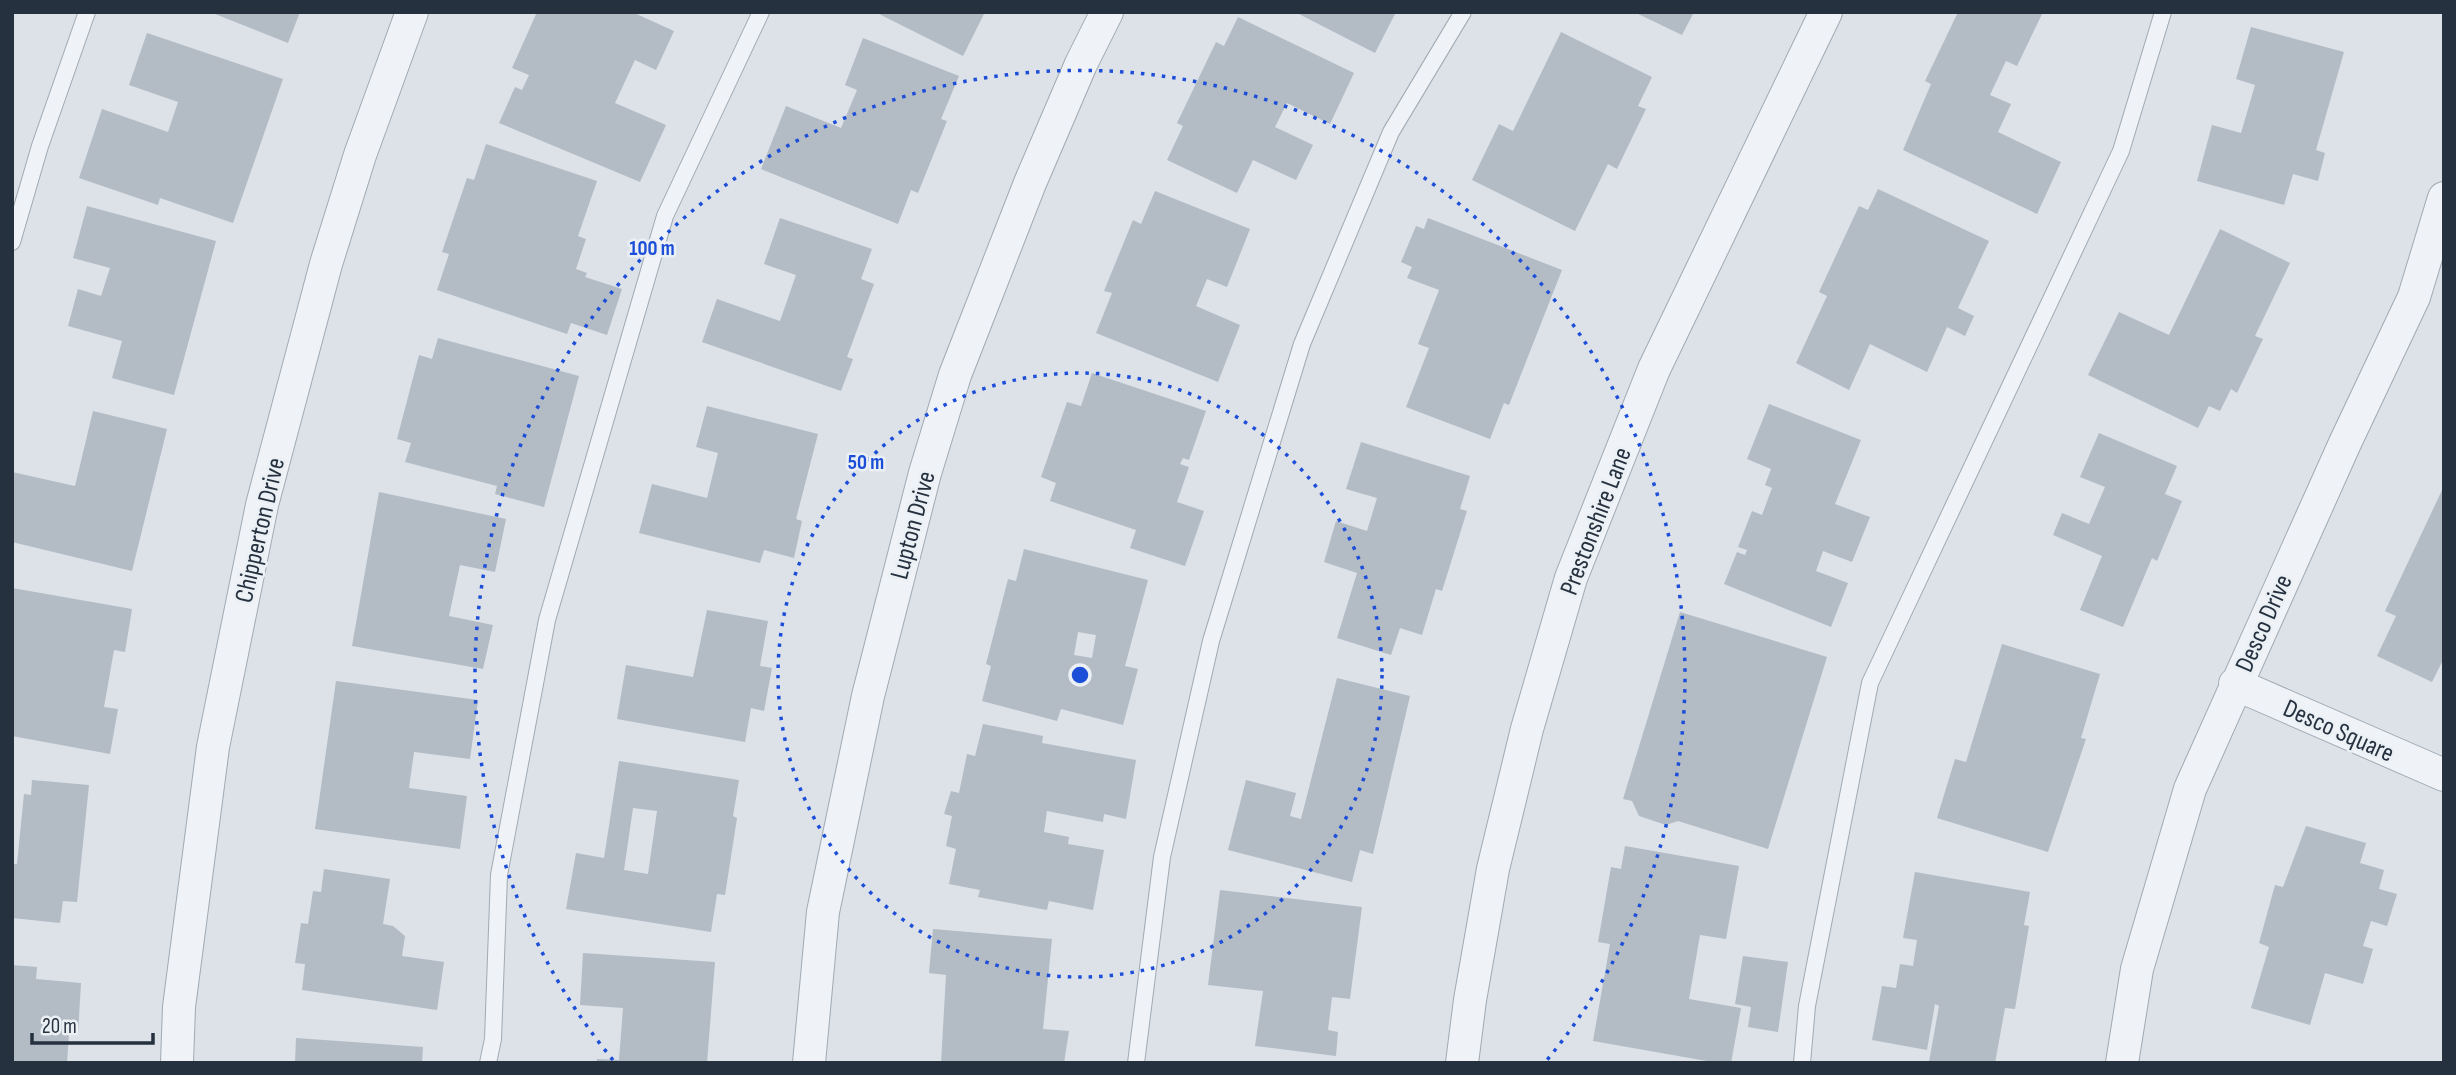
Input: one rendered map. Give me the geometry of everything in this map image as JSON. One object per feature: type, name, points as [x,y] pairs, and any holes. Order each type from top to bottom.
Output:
[{"type":"street","name":"Chipperton Drive","points":[[177,1063],[179,1007],[213,747],[262,505],[334,240],[360,155],[412,12]]},
{"type":"street","name":"Lupton Drive","points":[[809,1063],[823,912],[868,696],[925,473],[955,375],[1025,195],[1081,64],[1107,12]]},
{"type":"street","name":"Prestonshire Lane","points":[[1462,1063],[1493,869],[1527,729],[1571,578],[1654,369],[1826,12]]},
{"type":"street","name":"Desco Drive","points":[[2122,1063],[2137,969],[2190,789],[2344,443],[2414,298],[2444,198]]},
{"type":"street","name":"Desco Square","points":[[2235,684],[2444,775]]},
{"type":"lane","points":[[12,242],[40,146],[87,12]]},
{"type":"lane","points":[[488,1063],[492,1040],[499,875],[547,620],[665,216],[761,12]]},
{"type":"lane","points":[[1136,1063],[1162,857],[1208,654],[1302,344],[1391,132],[1463,12]]},
{"type":"lane","points":[[1802,1063],[1807,1006],[1870,683],[2121,151],[2163,12]]},
{"type":"building","points":[[210,12],[300,12],[288,43]]},
{"type":"building","points":[[537,12],[632,12],[674,31],[656,70],[635,60],[615,103],[666,125],[640,182],[499,123],[515,87],[522,90],[529,75],[512,68]]},
{"type":"building","points":[[875,12],[985,12],[963,56]]},
{"type":"building","points":[[1295,12],[1396,12],[1375,53]]},
{"type":"building","points":[[1634,12],[1694,12],[1682,35]]},
{"type":"building","points":[[1958,12],[2043,12],[2017,66],[2006,61],[1990,95],[2011,104],[1998,132],[2061,162],[2037,214],[1903,150],[1931,84],[1925,81]]},
{"type":"building","points":[[1238,17],[1354,73],[1330,124],[1287,103],[1275,127],[1313,145],[1296,180],[1253,160],[1237,193],[1167,160],[1183,126],[1177,123],[1216,42],[1224,46]]},
{"type":"building","points":[[2251,27],[2344,52],[2316,150],[2325,153],[2318,181],[2293,174],[2284,205],[2197,181],[2212,125],[2241,133],[2255,85],[2236,79]]},
{"type":"building","points":[[1561,32],[1652,77],[1638,106],[1646,109],[1617,169],[1608,164],[1575,231],[1472,180],[1499,124],[1513,131]]},
{"type":"building","points":[[147,33],[283,79],[233,223],[160,198],[158,205],[79,178],[102,109],[168,132],[178,102],[129,85]]},
{"type":"building","points":[[863,38],[959,76],[941,119],[947,121],[918,193],[911,190],[898,224],[761,169],[786,106],[841,128],[857,90],[845,85]]},
{"type":"building","points":[[486,144],[597,181],[578,236],[586,239],[576,269],[587,273],[585,277],[622,289],[607,335],[571,323],[567,334],[437,290],[449,254],[442,252],[467,178],[474,180]]},
{"type":"building","points":[[1878,189],[1989,241],[1958,308],[1974,316],[1965,336],[1947,327],[1927,372],[1870,344],[1849,390],[1796,363],[1827,296],[1819,292],[1859,206],[1868,210]]},
{"type":"building","points":[[1155,191],[1250,229],[1227,287],[1207,279],[1196,306],[1240,325],[1218,382],[1096,333],[1112,293],[1104,291],[1133,220],[1141,224]]},
{"type":"building","points":[[87,206],[216,241],[174,395],[112,378],[122,341],[68,326],[78,289],[101,296],[110,268],[73,258]]},
{"type":"building","points":[[780,218],[872,249],[861,279],[874,284],[847,357],[853,359],[841,391],[702,342],[717,299],[780,321],[796,275],[764,264]]},
{"type":"building","points":[[1428,218],[1562,270],[1509,405],[1504,403],[1490,439],[1406,407],[1429,348],[1418,344],[1439,290],[1407,278],[1412,267],[1401,262],[1416,226],[1424,229]]},
{"type":"building","points":[[2220,229],[2290,263],[2255,336],[2263,339],[2237,393],[2231,389],[2220,411],[2209,406],[2198,428],[2088,375],[2119,312],[2169,335]]},
{"type":"building","points":[[438,338],[579,376],[544,507],[495,494],[497,486],[405,462],[411,443],[397,439],[419,355],[432,359]]},
{"type":"building","points":[[1092,373],[1206,411],[1189,460],[1183,458],[1180,464],[1189,467],[1177,502],[1204,511],[1185,566],[1130,548],[1136,530],[1050,501],[1056,483],[1041,477],[1067,402],[1081,406]]},
{"type":"building","points":[[1769,404],[1861,440],[1835,504],[1870,517],[1852,562],[1823,551],[1816,571],[1848,583],[1831,627],[1724,584],[1737,552],[1745,555],[1747,550],[1738,547],[1752,511],[1762,515],[1772,488],[1765,485],[1771,469],[1747,459]]},
{"type":"building","points":[[707,406],[818,434],[796,519],[802,521],[794,558],[764,550],[760,563],[639,533],[652,484],[707,498],[718,453],[696,447]]},
{"type":"building","points":[[93,411],[167,429],[132,571],[12,542],[12,472],[75,486]]},
{"type":"building","points":[[2099,433],[2177,466],[2165,494],[2182,501],[2157,561],[2152,558],[2123,627],[2080,610],[2102,556],[2053,535],[2062,513],[2089,524],[2105,487],[2080,477]]},
{"type":"building","points":[[1361,442],[1470,476],[1460,509],[1467,511],[1442,591],[1436,589],[1422,635],[1400,628],[1391,655],[1337,638],[1357,573],[1324,562],[1336,521],[1367,531],[1377,498],[1346,489]]},
{"type":"building","points":[[2444,486],[2444,658],[2432,682],[2377,656],[2396,616],[2385,611]]},
{"type":"building","points":[[379,492],[506,519],[495,572],[460,565],[449,616],[493,625],[483,669],[352,646]]},
{"type":"building","points":[[1024,549],[1148,580],[1125,666],[1138,669],[1123,725],[1061,709],[1057,721],[982,701],[991,666],[986,664],[1008,579],[1016,581]],"holes":[[[1078,632],[1096,635],[1092,658],[1074,655]]]},
{"type":"building","points":[[12,588],[132,609],[125,652],[114,650],[104,707],[118,709],[110,754],[12,736]]},
{"type":"building","points":[[707,610],[768,621],[760,666],[772,668],[764,711],[751,708],[745,742],[617,719],[626,665],[693,677]]},
{"type":"building","points":[[1680,612],[1827,657],[1768,849],[1678,821],[1666,825],[1639,816],[1632,801],[1623,799]]},
{"type":"building","points":[[2002,644],[2100,674],[2081,738],[2086,739],[2048,852],[1937,818],[1955,759],[1966,762]]},
{"type":"building","points":[[1337,678],[1410,696],[1373,854],[1360,850],[1352,882],[1228,850],[1246,780],[1296,793],[1290,816],[1301,819]]},
{"type":"building","points":[[336,681],[478,700],[470,759],[414,752],[409,788],[467,796],[460,849],[315,829]]},
{"type":"building","points":[[983,724],[1043,736],[1042,743],[1136,760],[1126,819],[1104,814],[1103,822],[1047,811],[1044,832],[1069,837],[1068,844],[1104,850],[1093,910],[1049,901],[1047,910],[978,897],[980,890],[949,884],[956,849],[946,846],[952,816],[944,814],[951,791],[959,793],[967,754],[975,756]]},
{"type":"building","points":[[619,761],[739,780],[733,816],[737,818],[725,895],[717,894],[711,932],[566,909],[576,853],[604,858]],"holes":[[[633,808],[657,811],[648,874],[624,870]]]},
{"type":"building","points":[[32,780],[89,785],[77,902],[63,901],[60,923],[12,918],[12,864],[17,864],[24,794],[31,795]]},
{"type":"building","points":[[2306,826],[2366,843],[2360,863],[2384,870],[2379,889],[2397,894],[2387,926],[2371,921],[2363,946],[2373,949],[2363,984],[2325,973],[2310,1025],[2251,1008],[2269,947],[2259,943],[2275,885],[2283,887]]},
{"type":"building","points":[[1625,846],[1739,866],[1726,939],[1700,935],[1689,999],[1741,1008],[1731,1063],[1593,1041],[1610,944],[1598,942],[1611,867],[1621,869]]},
{"type":"building","points":[[324,869],[390,879],[383,924],[393,926],[405,936],[402,956],[444,962],[437,1010],[302,990],[305,964],[295,963],[301,923],[308,924],[313,891],[321,892]]},
{"type":"building","points":[[1915,872],[2030,892],[2024,925],[2029,926],[2015,1009],[2005,1008],[1995,1063],[1929,1062],[1939,1006],[1935,1004],[1927,1050],[1872,1040],[1882,986],[1896,988],[1900,964],[1913,966],[1917,940],[1903,938]]},
{"type":"building","points":[[1220,890],[1362,907],[1350,999],[1332,997],[1328,1030],[1338,1032],[1336,1056],[1255,1046],[1263,991],[1208,985]]},
{"type":"building","points":[[933,929],[1052,939],[1043,1029],[1069,1031],[1064,1063],[941,1063],[946,975],[929,973]]},
{"type":"building","points":[[583,953],[715,962],[707,1063],[596,1063],[597,1059],[619,1060],[623,1008],[580,1005]]},
{"type":"building","points":[[1743,956],[1788,962],[1778,1032],[1748,1027],[1751,1007],[1735,1004]]},
{"type":"building","points":[[12,965],[37,967],[36,979],[81,983],[78,1034],[69,1034],[67,1063],[12,1063]]},
{"type":"building","points":[[296,1038],[423,1047],[422,1063],[295,1063]]}]
